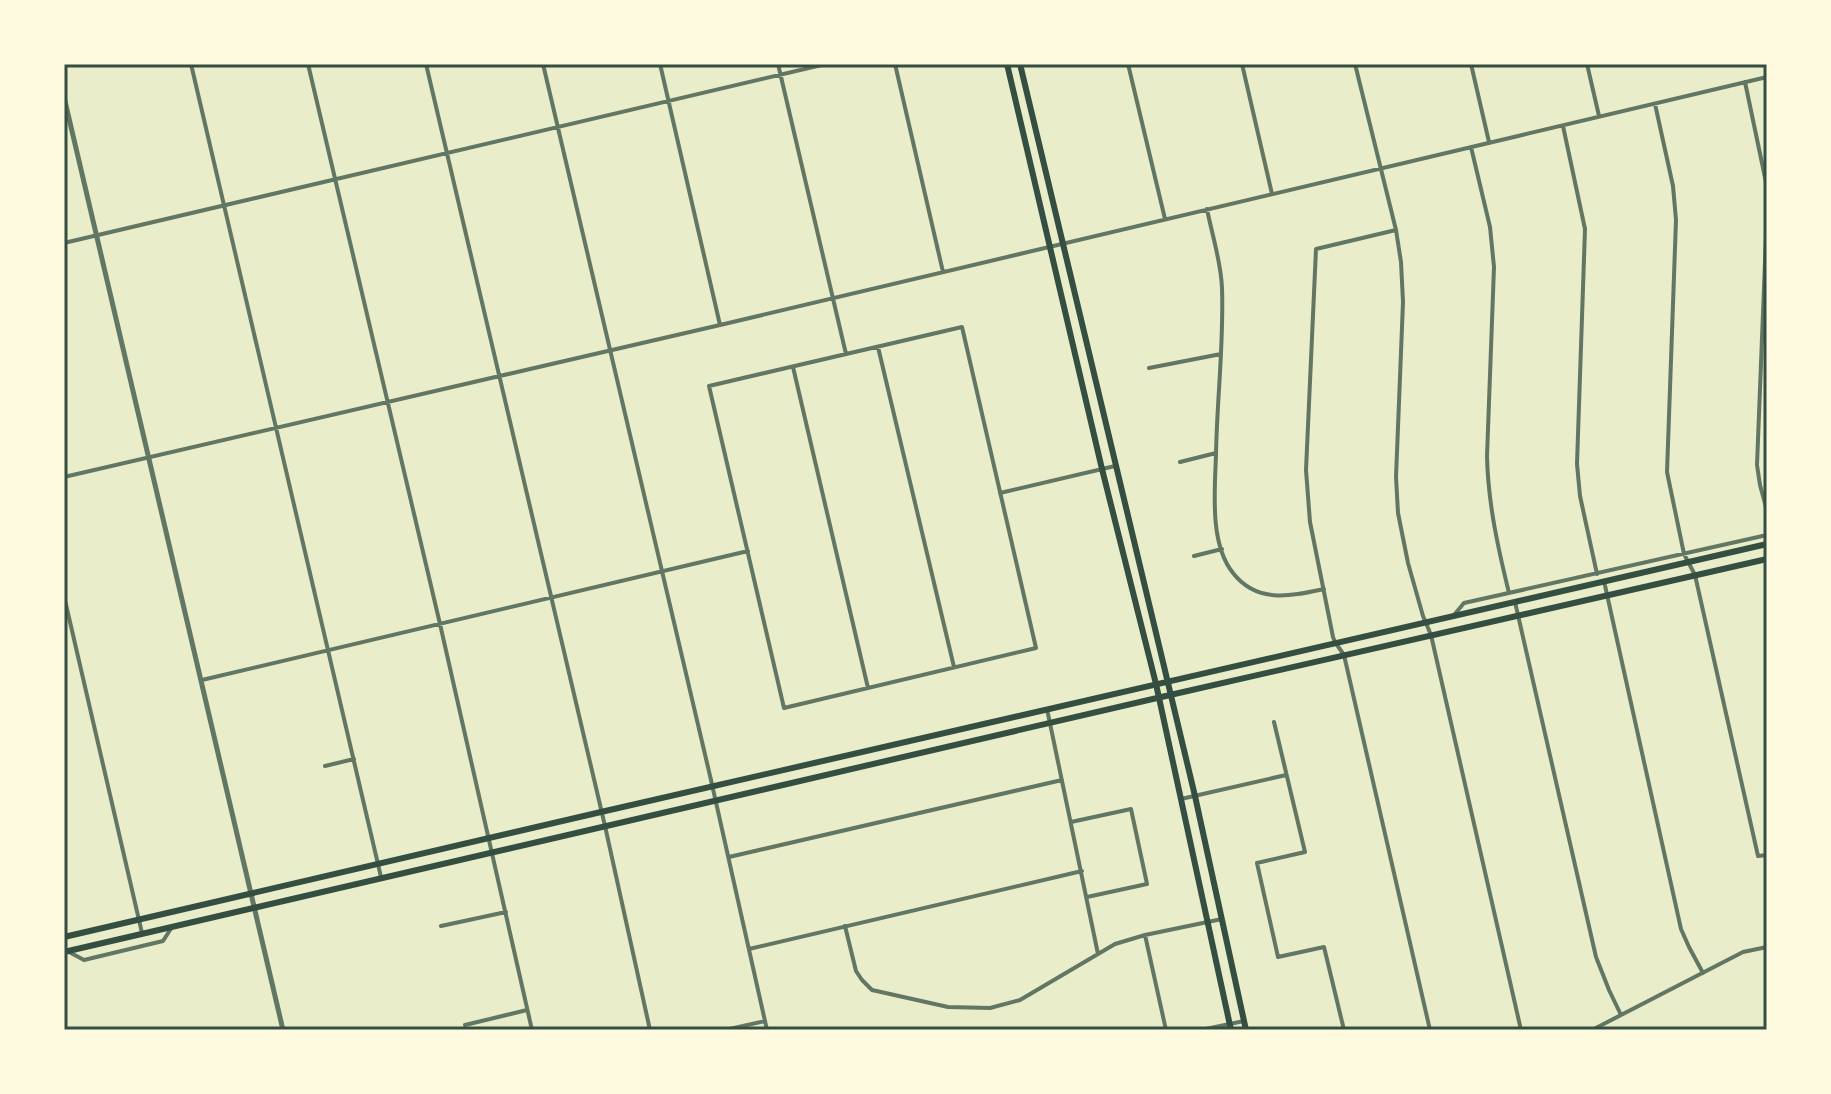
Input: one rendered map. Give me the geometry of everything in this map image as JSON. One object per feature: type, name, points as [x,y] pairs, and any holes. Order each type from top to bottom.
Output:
[{"type":"main road","points":[[1007,64],[1156,684],[1231,1027]]},
{"type":"main road","points":[[1020,64],[1195,796],[1246,1030]]},
{"type":"main road","points":[[64,937],[1515,602],[1685,558],[1767,544]]},
{"type":"main road","points":[[65,952],[1767,559]]},
{"type":"street","points":[[191,64],[381,877]]},
{"type":"street","points":[[308,64],[532,1030]]},
{"type":"street","points":[[426,64],[650,1030]]},
{"type":"street","points":[[543,64],[767,1030]]},
{"type":"street","points":[[660,64],[720,325]]},
{"type":"street","points":[[778,64],[846,354]]},
{"type":"street","points":[[64,243],[826,64]]},
{"type":"street","points":[[895,64],[943,272]]},
{"type":"street","points":[[1128,64],[1165,219]]},
{"type":"street","points":[[1242,64],[1272,194]]},
{"type":"street","points":[[1355,64],[1401,262],[1403,302],[1396,477],[1398,513],[1408,563],[1424,622],[1431,635],[1521,1030]]},
{"type":"street","points":[[1471,64],[1489,142]]},
{"type":"street","points":[[1587,64],[1599,117]]},
{"type":"street","points":[[64,477],[1767,77]]},
{"type":"street","points":[[1745,82],[1767,187]]},
{"type":"street","points":[[64,97],[283,1030]]},
{"type":"street","points":[[1655,104],[1675,201],[1667,472],[1685,558],[1695,575],[1758,856],[1767,855]]},
{"type":"street","points":[[1563,126],[1585,229],[1577,464],[1580,496],[1597,574]]},
{"type":"street","points":[[1471,147],[1493,244],[1488,484],[1493,524],[1509,593]]},
{"type":"street","points":[[1207,209],[1222,285],[1214,504],[1226,562],[1242,582],[1262,593],[1286,597],[1324,589]]},
{"type":"street","points":[[1767,211],[1757,465],[1767,511]]},
{"type":"street","points":[[1396,230],[1316,249],[1306,470],[1310,522],[1335,642],[1344,655],[1430,1030]]},
{"type":"street","points":[[962,327],[1036,648],[784,708],[709,386],[878,347],[962,327]]},
{"type":"street","points":[[878,347],[954,668]]},
{"type":"street","points":[[1149,368],[1221,354]]},
{"type":"street","points":[[793,367],[868,688]]},
{"type":"street","points":[[1180,462],[1216,453]]},
{"type":"street","points":[[1000,493],[1115,466]]},
{"type":"street","points":[[1454,615],[1464,603],[1685,558],[1767,535]]},
{"type":"street","points":[[1194,556],[1222,549]]},
{"type":"street","points":[[202,680],[748,551]]},
{"type":"street","points":[[1604,581],[1681,929],[1703,973]]},
{"type":"street","points":[[64,596],[142,934]]},
{"type":"street","points":[[1515,602],[1596,957],[1621,1015]]},
{"type":"street","points":[[1047,709],[1098,954]]},
{"type":"street","points":[[1274,722],[1305,852],[1257,863],[1278,957],[1324,947],[1344,1030]]},
{"type":"street","points":[[325,766],[354,759]]},
{"type":"street","points":[[1181,799],[1286,775]]},
{"type":"street","points":[[728,857],[1062,780]]},
{"type":"street","points":[[1071,822],[1131,809],[1147,884],[1087,897]]},
{"type":"street","points":[[748,949],[1082,871]]},
{"type":"street","points":[[441,926],[506,912]]},
{"type":"street","points":[[845,926],[856,971],[872,990],[948,1007],[974,1009],[1004,1006],[1020,1000],[1115,944],[1222,919]]},
{"type":"street","points":[[65,952],[84,960],[124,951],[163,941],[172,927]]},
{"type":"street","points":[[1145,935],[1166,1030]]},
{"type":"street","points":[[1592,1030],[1743,952],[1767,947]]},
{"type":"street","points":[[465,1025],[527,1010]]},
{"type":"street","points":[[725,1030],[765,1021]]},
{"type":"street","points":[[1201,1030],[1231,1027],[1244,1021]]}]
